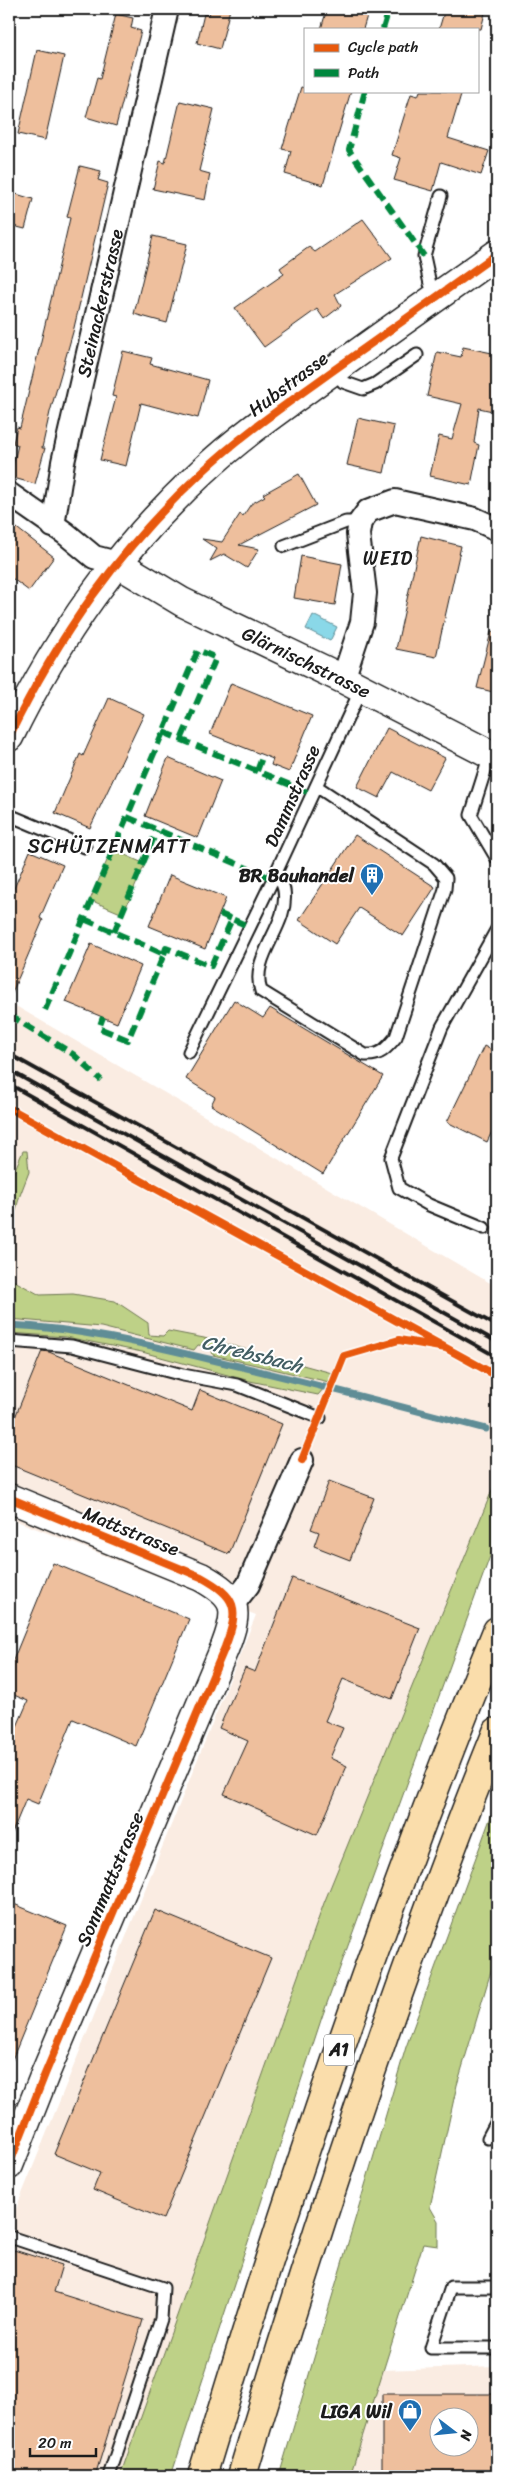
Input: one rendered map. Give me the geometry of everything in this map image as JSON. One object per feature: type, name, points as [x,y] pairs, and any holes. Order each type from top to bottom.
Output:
[{"type":"highway","name":"A1","points":[[202,2476],[316,2116],[422,1821],[497,1631]]},
{"type":"highway","name":"A1","points":[[242,2476],[346,2146],[408,1970],[497,1732]]},
{"type":"street","name":"Steinackerstrasse","points":[[53,526],[63,462],[167,9]]},
{"type":"street","name":"Hubstrasse","points":[[9,737],[40,674],[83,606],[117,562],[202,471],[279,409],[497,254]]},
{"type":"street","points":[[9,494],[94,556],[117,562]]},
{"type":"street","points":[[352,684],[365,593],[358,534],[360,522],[368,511],[395,501],[475,519],[497,528]]},
{"type":"street","name":"Glärnischstrasse","points":[[117,562],[182,602],[352,684],[494,757]]},
{"type":"street","points":[[233,1604],[248,1585],[302,1460]]},
{"type":"street","name":"Mattstrasse","points":[[9,1498],[201,1577],[219,1587],[233,1604]]},
{"type":"street","name":"Sonnmattstrasse","points":[[9,2165],[52,2056],[226,1646],[233,1628],[233,1604]]},
{"type":"lane","points":[[437,296],[430,284],[424,256],[441,196]]},
{"type":"lane","points":[[334,370],[343,382],[363,389],[375,384],[417,355]]},
{"type":"lane","points":[[284,546],[346,522],[360,522]]},
{"type":"lane","name":"Dammstrasse","points":[[189,1052],[316,786],[352,684]]},
{"type":"lane","points":[[494,757],[471,815],[497,859]]},
{"type":"lane","points":[[276,872],[284,889],[285,900],[282,915],[258,970],[257,981],[261,991],[365,1056],[375,1056],[386,1050],[396,1037],[445,889],[446,878],[434,864],[316,786]]},
{"type":"lane","points":[[9,815],[84,847]]},
{"type":"lane","points":[[484,1228],[428,1205],[399,1188],[391,1158],[442,1027],[497,929]]},
{"type":"lane","points":[[9,1341],[72,1346],[183,1375],[237,1385],[320,1418]]},
{"type":"lane","points":[[488,2138],[497,2121]]},
{"type":"lane","points":[[9,2241],[10,2237],[163,2288],[161,2319],[109,2476]]},
{"type":"lane","points":[[497,2287],[451,2287],[431,2348],[497,2348]]},
{"type":"shaded area","points":[[9,1002],[497,1287],[497,1490],[148,2398],[120,2476],[9,2476],[9,2226],[256,1615],[9,1518]]},
{"type":"shaded area","points":[[497,2366],[497,2476],[328,2476],[329,2466],[382,2370]]},
{"type":"green space","points":[[112,849],[145,864],[123,914],[90,900]]},
{"type":"green space","points":[[23,1151],[27,1151],[29,1172],[19,1198],[9,1238],[9,1183]]},
{"type":"green space","points":[[9,1278],[40,1295],[73,1294],[115,1301],[148,1323],[149,1335],[163,1336],[168,1331],[204,1338],[332,1373],[329,1382],[213,1355],[211,1347],[198,1345],[194,1350],[101,1327],[9,1319]]},
{"type":"green space","points":[[9,1326],[89,1335],[128,1342],[325,1387],[318,1395],[250,1381],[142,1352],[66,1337],[9,1333]]},
{"type":"green space","points":[[497,1478],[497,1537],[322,2017],[171,2476],[120,2476],[324,1903]]},
{"type":"green space","points":[[497,1800],[497,1951],[457,2085],[430,2207],[438,2221],[438,2246],[423,2244],[350,2476],[279,2476],[406,2047]]},
{"type":"water","points":[[313,615],[337,627],[330,641],[306,629]]},
{"type":"building","points":[[211,9],[230,9],[220,49],[197,43],[204,14],[209,15]]},
{"type":"building","points":[[327,9],[369,9],[363,28],[321,28]]},
{"type":"building","points":[[445,9],[486,9],[481,29],[439,28]]},
{"type":"building","points":[[116,14],[133,18],[131,28],[141,31],[116,126],[86,117],[97,78],[100,79]]},
{"type":"building","points":[[37,50],[64,56],[45,140],[18,134]]},
{"type":"building","points":[[301,87],[304,88],[304,92],[351,92],[323,185],[285,174],[291,151],[282,149]]},
{"type":"building","points":[[420,92],[462,92],[448,138],[489,151],[481,175],[441,162],[433,191],[394,180],[401,158],[392,155],[411,94],[418,96]]},
{"type":"building","points":[[180,101],[214,109],[199,171],[210,174],[205,200],[153,189],[160,161],[165,163]]},
{"type":"building","points":[[80,166],[101,171],[98,180],[108,183],[73,332],[50,412],[42,448],[45,448],[35,484],[10,477],[18,445],[13,443],[17,427],[20,428],[70,218],[67,217]]},
{"type":"building","points":[[9,192],[33,199],[25,229],[9,225]]},
{"type":"building","points":[[363,219],[392,258],[335,294],[341,306],[324,319],[317,309],[264,347],[235,308],[284,274],[280,268],[309,247],[315,252]]},
{"type":"building","points":[[153,236],[187,244],[167,323],[134,314]]},
{"type":"building","points":[[463,347],[497,354],[497,412],[479,408],[474,443],[479,445],[471,485],[430,476],[439,436],[452,439],[462,404],[427,396],[437,352],[461,357]]},
{"type":"building","points":[[123,351],[152,358],[150,364],[208,380],[198,418],[141,403],[126,466],[100,460],[116,397],[112,396]]},
{"type":"building","points":[[358,418],[394,426],[384,473],[347,465]]},
{"type":"building","points":[[299,474],[316,505],[239,545],[259,549],[247,568],[224,554],[210,561],[217,549],[202,539],[222,542],[240,514],[243,516],[251,504],[265,496],[263,494]]},
{"type":"building","points":[[9,522],[54,557],[29,591],[9,576]]},
{"type":"building","points":[[421,536],[461,546],[436,657],[396,649]]},
{"type":"building","points":[[301,556],[342,564],[335,605],[294,598]]},
{"type":"building","points":[[491,632],[497,633],[497,693],[477,688]]},
{"type":"building","points":[[231,683],[312,716],[289,772],[271,765],[273,759],[210,734]]},
{"type":"building","points":[[109,698],[144,714],[90,828],[55,813],[80,754],[83,756]]},
{"type":"building","points":[[387,728],[445,758],[428,790],[393,772],[379,798],[357,787]]},
{"type":"building","points":[[168,758],[221,781],[198,838],[145,816]]},
{"type":"building","name":"BR Bauhandel","points":[[355,835],[435,887],[403,936],[359,908],[335,944],[299,920]]},
{"type":"building","points":[[30,851],[63,865],[40,918],[43,920],[9,1000],[9,900]]},
{"type":"building","points":[[170,875],[226,898],[205,949],[149,926]]},
{"type":"building","points":[[91,944],[141,966],[117,1023],[66,1002]]},
{"type":"building","points":[[234,1000],[263,1018],[270,1008],[383,1076],[323,1174],[211,1105],[215,1097],[186,1079]]},
{"type":"building","points":[[484,1046],[497,1053],[497,1121],[487,1142],[447,1122]]},
{"type":"building","points":[[42,1351],[49,1352],[192,1411],[200,1390],[282,1424],[229,1554],[9,1464],[9,1432]]},
{"type":"building","points":[[329,1481],[374,1498],[350,1560],[314,1546],[319,1532],[311,1529]]},
{"type":"building","points":[[53,1563],[189,1619],[136,1746],[73,1719],[38,1804],[26,1799],[9,1840],[9,1745],[28,1701],[9,1693],[9,1670]]},
{"type":"building","points":[[292,1578],[420,1628],[392,1699],[343,1679],[325,1721],[343,1728],[330,1758],[347,1766],[317,1835],[224,1794],[248,1741],[219,1728],[245,1668],[255,1672]]},
{"type":"building","points":[[9,1902],[67,1926],[9,2067]]},
{"type":"building","points":[[155,1910],[271,1958],[163,2219],[93,2190],[100,2173],[54,2154]]},
{"type":"building","points":[[14,2250],[62,2265],[54,2292],[143,2320],[95,2476],[9,2476],[9,2267]]},
{"type":"building","name":"LIGA Wil","points":[[382,2394],[497,2394],[497,2476],[382,2476]]},
{"type":"waterway","name":"Chrebsbach","points":[[9,1325],[88,1333],[140,1343],[318,1385],[486,1429]]},
{"type":"railway","points":[[9,1054],[497,1326]]},
{"type":"railway","points":[[9,1070],[497,1342]]},
{"type":"railway","points":[[9,1084],[497,1357]]},
{"type":"marked path","points":[[383,28],[389,9]]},
{"type":"marked path","points":[[365,92],[349,150],[424,256]]},
{"type":"marked path","points":[[45,1010],[198,650],[216,658],[181,740]]},
{"type":"marked path","points":[[163,732],[312,794]]},
{"type":"marked path","points":[[257,771],[263,755]]},
{"type":"marked path","points":[[127,817],[273,879]]},
{"type":"marked path","points":[[114,932],[157,830]]},
{"type":"marked path","points":[[220,914],[232,919]]},
{"type":"marked path","points":[[84,919],[164,954],[128,1040],[99,1028],[103,1017]]},
{"type":"marked path","points":[[164,954],[166,948],[211,966],[232,919],[250,927]]},
{"type":"marked path","points":[[9,1015],[73,1054],[101,1080]]},
{"type":"cycle path","points":[[9,737],[48,664],[70,629],[117,563],[172,501],[232,445],[497,254]]},
{"type":"cycle path","points":[[9,1108],[446,1348]]},
{"type":"cycle path","points":[[302,1460],[344,1356],[399,1340],[446,1348],[497,1376]]},
{"type":"cycle path","points":[[9,1498],[201,1577],[222,1591],[232,1605],[233,1613],[233,1622],[225,1647],[45,2074],[9,2165]]},
{"type":"place","name":"BR Bauhandel","points":[[372,896]]},
{"type":"place","name":"LIGA Wil","points":[[410,2432]]},
{"type":"district","name":"WEID","points":[[388,558]]},
{"type":"district","name":"SCHÜTZENMATT","points":[[109,846]]}]
